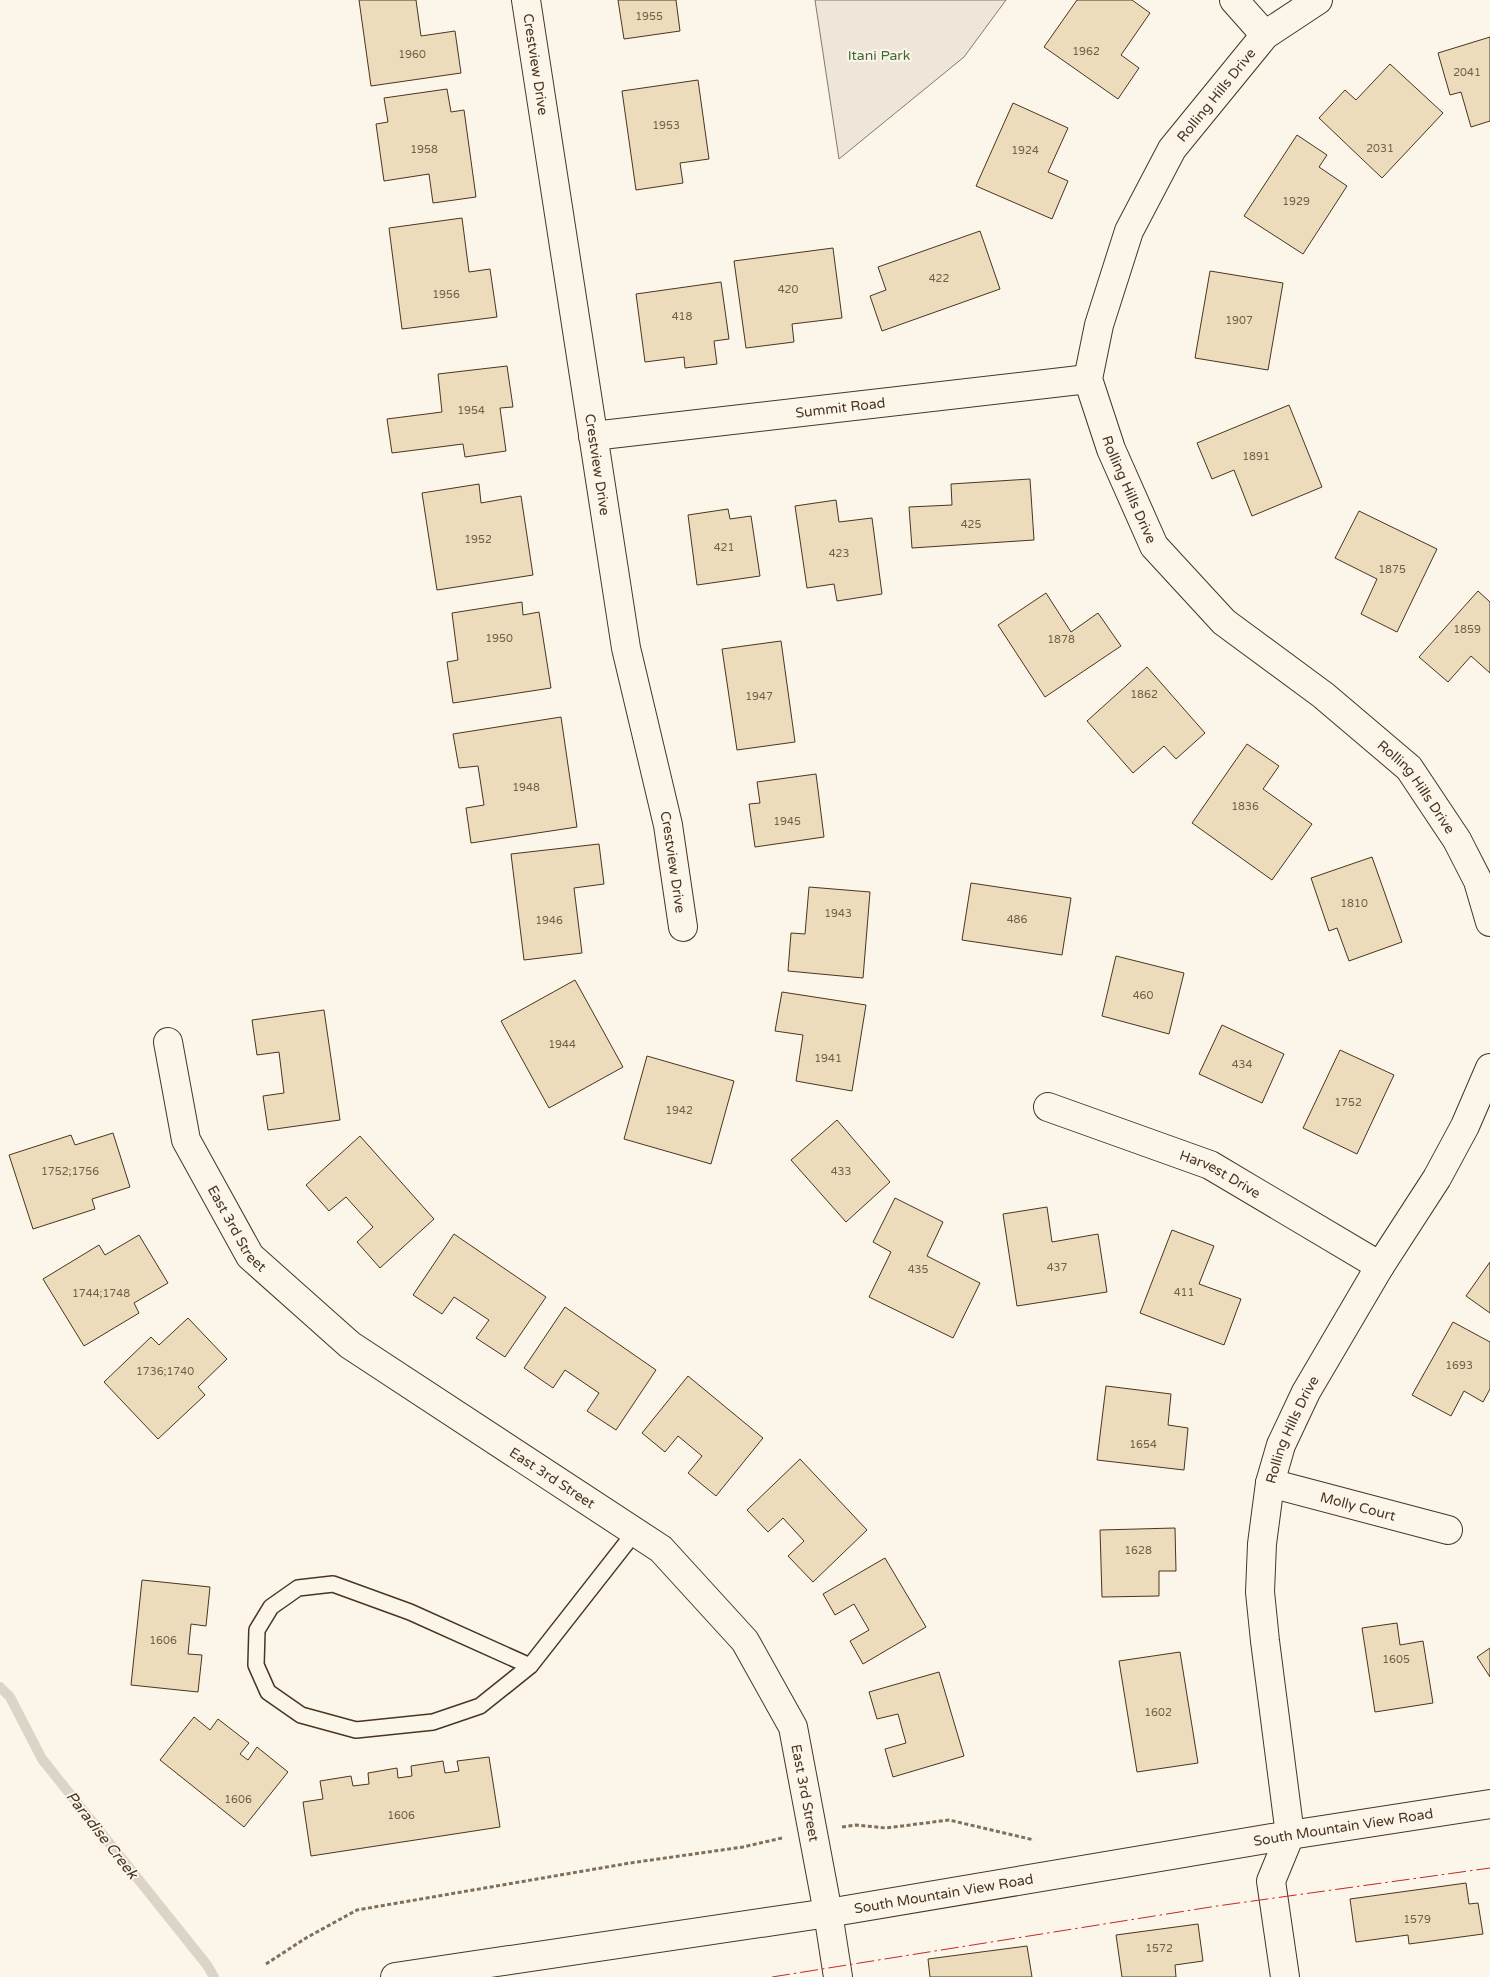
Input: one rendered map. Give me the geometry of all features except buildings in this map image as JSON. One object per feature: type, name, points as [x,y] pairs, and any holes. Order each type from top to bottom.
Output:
[{"type":"street","name":"Crestview Drive","points":[[526,0],[626,648],[668,825],[683,927]]},
{"type":"street","points":[[1234,0],[1265,35]]},
{"type":"street","name":"Rolling Hills Drive","points":[[1318,0],[1265,35],[1172,149],[1130,231],[1099,326],[1088,379],[1111,449],[1154,546],[1224,622],[1323,695],[1409,768],[1457,840],[1478,881],[1490,922]]},
{"type":"street","name":"Summit Road","points":[[593,436],[1088,379]]},
{"type":"street","name":"East 3rd Street","points":[[168,1042],[186,1140],[250,1256],[350,1345],[661,1549],[745,1641],[793,1727],[838,1977]]},
{"type":"street","name":"Rolling Hills Drive","points":[[1290,1835],[1264,1641],[1260,1592],[1262,1544],[1270,1483],[1281,1445],[1306,1392],[1380,1266],[1437,1178],[1465,1126],[1490,1068]]},
{"type":"street","name":"Harvest Drive","points":[[1048,1107],[1210,1165],[1380,1266]]},
{"type":"street","name":"Molly Court","points":[[1270,1483],[1448,1530]]},
{"type":"street","name":"South Mountain View Road","points":[[395,1977],[828,1914],[1290,1835],[1490,1804]]},
{"type":"street","points":[[1285,1977],[1272,1881],[1290,1835]]},
{"type":"lane","points":[[530,1666],[410,1612],[334,1584],[298,1588],[271,1607],[258,1630],[256,1665],[268,1692],[301,1715],[356,1730],[433,1722],[480,1706],[530,1666],[635,1532]]},
{"type":"path","points":[[266,1964],[306,1938],[356,1910],[630,1863],[744,1847],[813,1831],[856,1825],[886,1828],[949,1820],[1034,1840]]},
{"type":"green space","name":"Itani Park","points":[[815,0],[1006,0],[964,57],[839,159]]},
{"type":"waterway","name":"Paradise Creek","points":[[0,1687],[10,1697],[42,1759],[207,1965],[214,1977]]},
{"type":"power","points":[[772,1977],[1217,1906],[1490,1868]]}]
